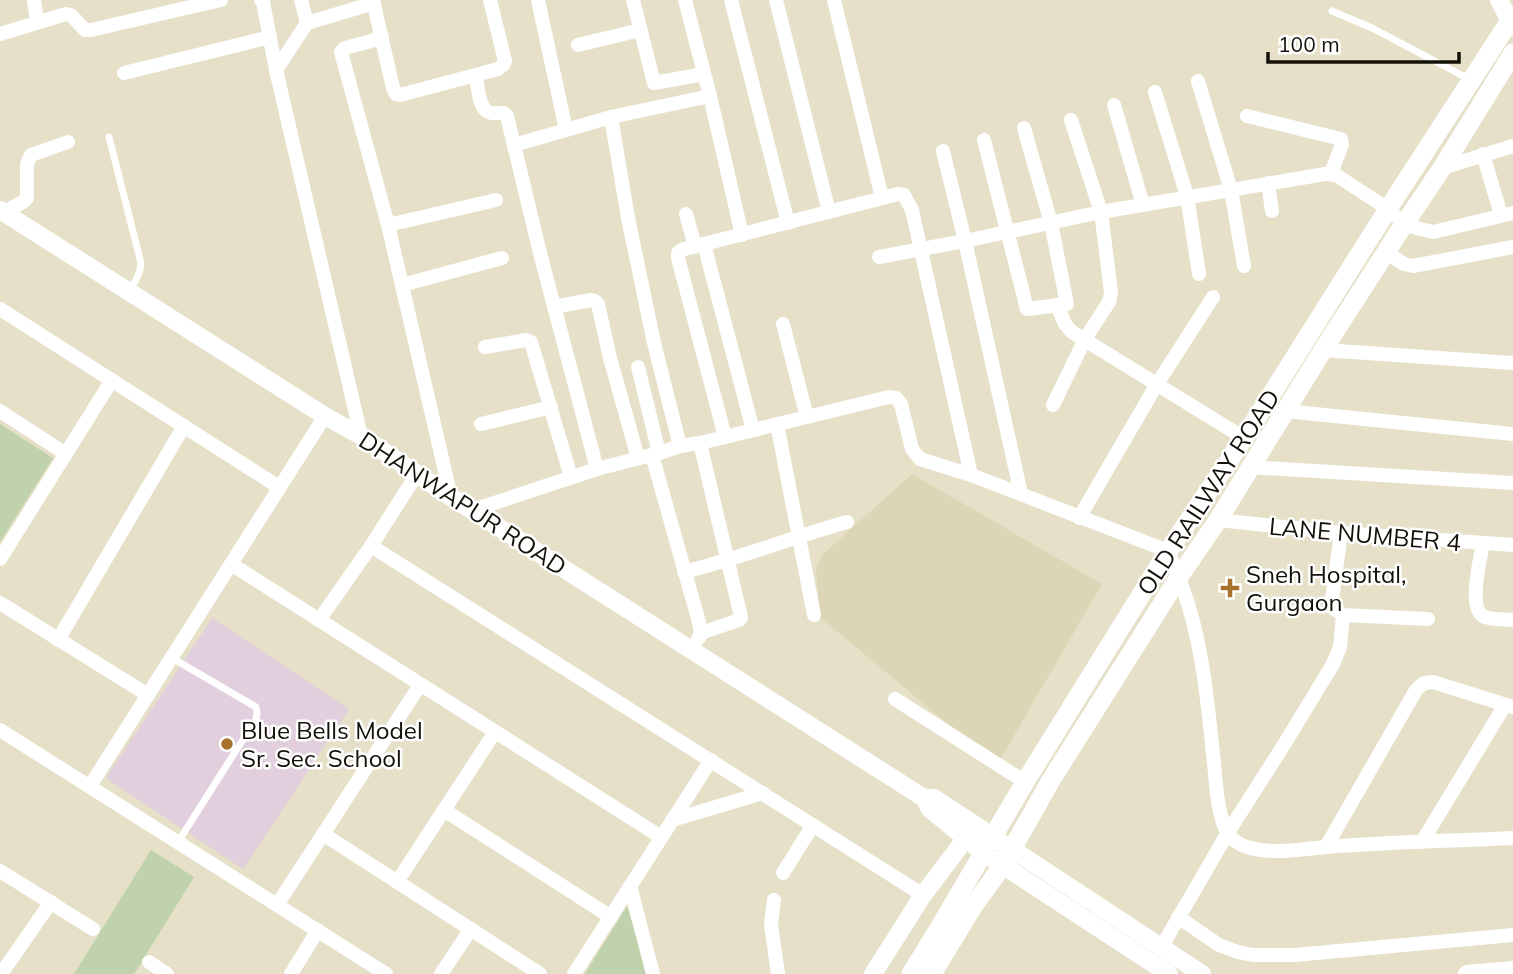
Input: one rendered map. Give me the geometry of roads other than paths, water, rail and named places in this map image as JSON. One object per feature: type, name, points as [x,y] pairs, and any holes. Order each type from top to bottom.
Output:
[{"type":"main road","name":"OLD RAILWAY ROAD","points":[[911,974],[1025,782],[1167,553],[1244,438],[1471,81],[1512,22]]},
{"type":"main road","name":"OLD RAILWAY ROAD","points":[[932,974],[1179,577],[1218,520],[1404,224],[1443,168],[1513,53]]},
{"type":"street","points":[[34,0],[37,22]]},
{"type":"street","points":[[0,34],[66,14],[71,15],[85,30],[91,30],[221,0]]},
{"type":"street","points":[[261,0],[360,436]]},
{"type":"street","points":[[301,0],[307,23]]},
{"type":"street","points":[[276,70],[307,23],[336,7],[374,1],[393,88],[397,94],[477,76],[498,69],[505,61],[490,0]]},
{"type":"street","points":[[538,0],[566,130]]},
{"type":"street","points":[[633,0],[654,83],[704,74]]},
{"type":"street","points":[[685,0],[742,235]]},
{"type":"street","points":[[731,0],[788,223]]},
{"type":"street","points":[[776,0],[829,212]]},
{"type":"street","points":[[834,0],[882,198]]},
{"type":"street","points":[[1499,0],[1512,22]]},
{"type":"street","points":[[578,45],[640,30]]},
{"type":"street","points":[[124,73],[270,37]]},
{"type":"street","points":[[382,38],[345,48],[341,52],[388,225],[451,497]]},
{"type":"street","points":[[477,76],[482,106],[486,111],[504,113],[507,116],[597,468]]},
{"type":"street","points":[[1198,81],[1231,190],[1244,266]]},
{"type":"street","points":[[1154,92],[1187,196],[1199,274]]},
{"type":"street","points":[[514,145],[611,117],[709,96]]},
{"type":"street","points":[[1114,104],[1143,205]]},
{"type":"street","points":[[611,117],[630,230],[654,343],[680,446]]},
{"type":"street","points":[[1247,117],[1341,139],[1342,144],[1331,174]]},
{"type":"street","points":[[1053,405],[1085,339],[1109,302],[1111,292],[1101,212],[1071,120]]},
{"type":"street","points":[[984,140],[1027,309],[1067,304],[1051,223],[1024,128]]},
{"type":"street","points":[[2,211],[27,198],[27,164],[31,155],[68,142]]},
{"type":"street","points":[[1443,168],[1513,146]]},
{"type":"street","points":[[943,151],[1021,495]]},
{"type":"street","points":[[878,257],[1187,196],[1331,174],[1388,209],[1404,224],[1433,232],[1507,214],[1483,154]]},
{"type":"street","points":[[1268,183],[1272,211]]},
{"type":"street","points":[[725,437],[678,253],[681,250],[898,194],[904,195],[912,210],[971,475]]},
{"type":"street","points":[[388,225],[496,200]]},
{"type":"street","name":"DHANWAPUR ROAD","points":[[2,211],[360,436],[451,497],[924,798],[930,808],[966,838],[988,845]]},
{"type":"street","points":[[686,214],[700,245],[753,430]]},
{"type":"street","points":[[1387,253],[1404,264],[1413,266],[1513,247]]},
{"type":"street","points":[[402,285],[502,258]]},
{"type":"street","points":[[1079,518],[1157,384],[1213,297]]},
{"type":"street","points":[[554,307],[591,300],[598,304],[610,359],[650,456],[701,633],[693,651]]},
{"type":"street","points":[[1057,305],[1068,329],[1244,438]]},
{"type":"street","points":[[0,309],[279,487]]},
{"type":"street","points":[[783,324],[807,417]]},
{"type":"street","points":[[485,347],[526,340],[531,342],[572,477]]},
{"type":"street","points":[[1323,350],[1513,363]]},
{"type":"street","points":[[638,367],[650,456]]},
{"type":"street","points":[[0,559],[112,380]]},
{"type":"street","points":[[473,510],[597,468],[680,446],[889,397],[896,398],[901,404],[912,449],[920,459],[971,475],[1163,549],[1167,553],[1179,577],[1194,622],[1207,698],[1220,812],[1227,834],[1243,846],[1259,850],[1287,851],[1513,838]]},
{"type":"street","points":[[481,424],[551,407]]},
{"type":"street","points":[[0,411],[66,454]]},
{"type":"street","points":[[1285,411],[1513,433]]},
{"type":"street","points":[[90,786],[325,415]]},
{"type":"street","points":[[777,424],[814,615]]},
{"type":"street","points":[[58,640],[184,426]]},
{"type":"street","points":[[700,443],[741,617],[701,633]]},
{"type":"street","points":[[1250,467],[1513,483]]},
{"type":"street","points":[[318,620],[371,546],[417,474]]},
{"type":"street","name":"LANE NUMBER 4","points":[[1218,520],[1341,533],[1513,545]]},
{"type":"street","points":[[684,572],[729,561],[800,535],[848,522]]},
{"type":"street","points":[[1341,533],[1331,607],[1343,615],[1428,619]]},
{"type":"street","points":[[1483,544],[1476,606],[1486,618],[1513,620]]},
{"type":"street","points":[[371,546],[813,825],[927,889],[956,899]]},
{"type":"street","points":[[231,564],[661,837]]},
{"type":"street","points":[[0,603],[148,695]]},
{"type":"street","points":[[1166,965],[1178,917],[1333,664],[1340,647],[1343,615]]},
{"type":"street","points":[[1326,847],[1416,690],[1424,683],[1433,681],[1509,706],[1422,842]]},
{"type":"street","points":[[277,905],[420,685]]},
{"type":"street","points":[[895,699],[1025,782]]},
{"type":"street","points":[[0,730],[318,930],[380,972]]},
{"type":"street","points":[[397,882],[495,732]]},
{"type":"street","points":[[574,974],[711,760]]},
{"type":"street","points":[[672,820],[763,793]]},
{"type":"street","name":"DHANWAPUR ROAD","points":[[924,798],[934,797],[988,845]]},
{"type":"street","points":[[444,810],[611,917]]},
{"type":"street","points":[[783,873],[813,825]]},
{"type":"street","points":[[323,834],[540,974]]},
{"type":"street","points":[[873,974],[927,889],[966,838]]},
{"type":"street","points":[[988,845],[1166,965],[1202,974]]},
{"type":"street","points":[[0,871],[93,929]]},
{"type":"street","points":[[630,887],[653,974]]},
{"type":"street","points":[[774,900],[771,924],[778,974]]},
{"type":"street","points":[[0,974],[51,902]]},
{"type":"street","points":[[1178,917],[1219,945],[1238,953],[1254,954],[1295,955],[1513,935]]},
{"type":"street","points":[[441,974],[471,929]]},
{"type":"street","points":[[291,974],[318,930]]},
{"type":"street","points":[[149,962],[167,974]]},
{"type":"street","points":[[1467,974],[1513,970]]},
{"type":"lane","points":[[1332,11],[1373,28],[1471,81]]},
{"type":"lane","points":[[109,137],[141,263],[138,279],[128,291]]},
{"type":"lane","points":[[172,658],[256,707],[257,713],[256,719],[178,842]]},
{"type":"place","name":"Sneh Hospital, Gurgaon","points":[[1230,588]]},
{"type":"place","name":"Blue Bells Model Sr. Sec. School","points":[[227,744]]}]
